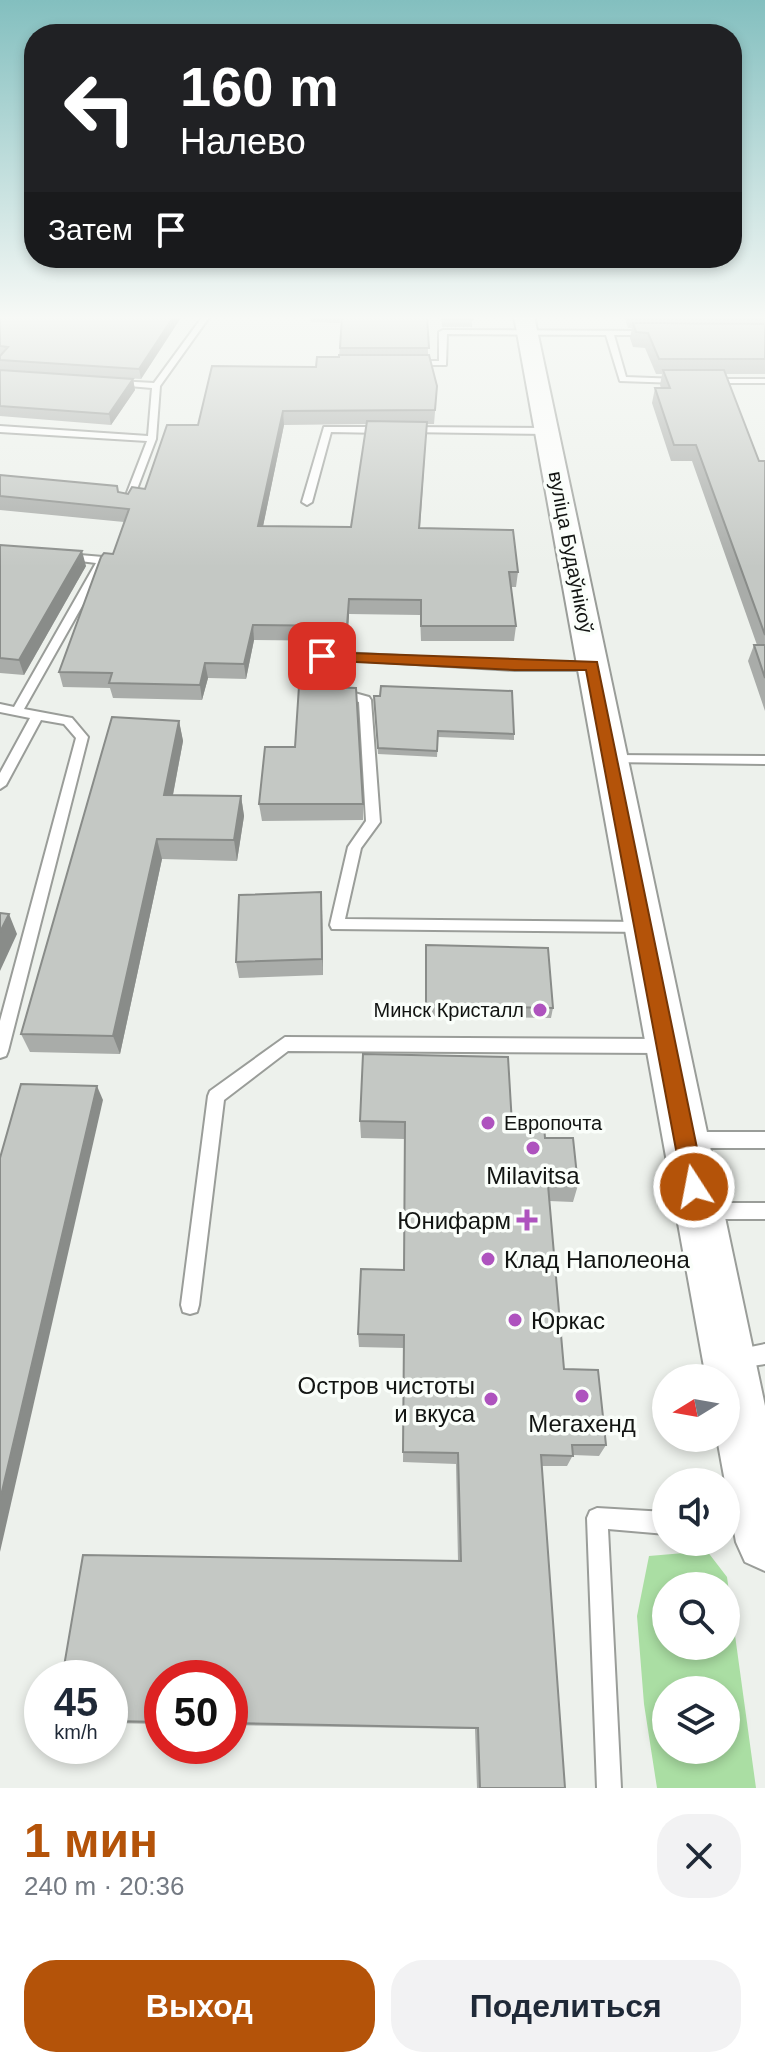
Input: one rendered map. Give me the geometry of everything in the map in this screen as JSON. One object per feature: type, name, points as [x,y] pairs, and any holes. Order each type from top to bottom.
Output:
[{"type":"main road","name":"вуліца Будаўнікоў","points":[[541,399],[699,1211],[747,1356],[755,1531]]},
{"type":"lane","points":[[127,504],[152,439],[155,399]]},
{"type":"lane","points":[[0,429],[152,439]]},
{"type":"lane","points":[[307,502],[327,429],[548,431]]},
{"type":"lane","points":[[17,711],[103,560],[59,557]]},
{"type":"lane","points":[[322,656],[515,666],[592,666]]},
{"type":"lane","points":[[336,692],[365,700],[373,822],[355,847],[337,925],[644,928]]},
{"type":"lane","points":[[0,708],[68,721],[82,737],[0,1051]]},
{"type":"lane","points":[[0,785],[37,715]]},
{"type":"lane","points":[[612,759],[765,760]]},
{"type":"lane","points":[[190,1305],[216,1096],[285,1044],[667,1046]]},
{"type":"lane","points":[[685,1140],[765,1140]]},
{"type":"lane","points":[[699,1211],[765,1211]]},
{"type":"lane","points":[[609,1788],[597,1518],[652,1522]]},
{"type":"green space","points":[[649,1556],[711,1556],[723,1572],[652,1572],[652,1660],[738,1660],[756,1788],[657,1788],[653,1764],[740,1764],[740,1676],[652,1676],[652,1756],[644,1704],[637,1616]]},
{"type":"building","points":[[0,399],[119,399],[109,414],[0,406]]},
{"type":"building","points":[[204,399],[436,399],[435,410],[283,411],[258,526],[351,527],[367,421],[427,422],[419,528],[513,530],[518,572],[509,572],[516,626],[421,626],[421,600],[349,599],[347,626],[253,625],[244,664],[205,663],[200,685],[109,683],[112,673],[59,672],[101,557],[104,553],[113,554],[129,509],[0,496],[0,475],[117,486],[118,492],[128,494],[132,487],[145,489],[167,425],[198,425]]},
{"type":"building","points":[[659,399],[735,399],[759,461],[765,461],[765,635],[696,445],[674,445]]},
{"type":"building","points":[[0,545],[82,551],[19,660],[0,658]]},
{"type":"building","points":[[754,645],[765,645],[765,678]]},
{"type":"building","points":[[299,686],[356,688],[363,804],[259,804],[265,747],[295,747]]},
{"type":"building","points":[[381,686],[512,691],[514,734],[438,731],[437,751],[378,748],[374,696],[380,696]]},
{"type":"building","points":[[112,717],[179,721],[164,795],[241,796],[234,840],[157,839],[113,1036],[21,1034]]},
{"type":"building","points":[[321,892],[322,959],[236,962],[239,895]]},
{"type":"building","points":[[0,913],[9,914],[0,932]]},
{"type":"building","points":[[426,945],[548,948],[553,1008],[426,1005]]},
{"type":"building","points":[[363,1054],[508,1057],[512,1124],[544,1125],[545,1138],[573,1138],[578,1185],[548,1185],[564,1369],[598,1370],[606,1445],[572,1445],[573,1456],[541,1455],[565,1788],[480,1788],[478,1728],[248,1723],[248,1660],[144,1660],[144,1722],[128,1721],[128,1660],[65,1660],[83,1555],[461,1561],[458,1453],[403,1452],[404,1335],[358,1334],[361,1269],[404,1270],[405,1122],[360,1121]]},
{"type":"building","points":[[21,1084],[97,1086],[0,1500],[0,1158]]},
{"type":"place","name":"Минск Кристалл","points":[[540,1010]]},
{"type":"place","name":"Европочта","points":[[488,1123]]},
{"type":"place","name":"Milavitsa","points":[[533,1148]]},
{"type":"place","name":"Юнифарм","points":[[527,1220]]},
{"type":"place","name":"Клад Наполеона","points":[[488,1259]]},
{"type":"place","name":"Юркас","points":[[515,1320]]},
{"type":"place","name":"Мегахенд","points":[[582,1396]]},
{"type":"place","name":"Остров чистоты и вкуса","points":[[491,1399]]},
{"type":"route","points":[[322,656],[515,666],[592,666],[694,1187]]}]
